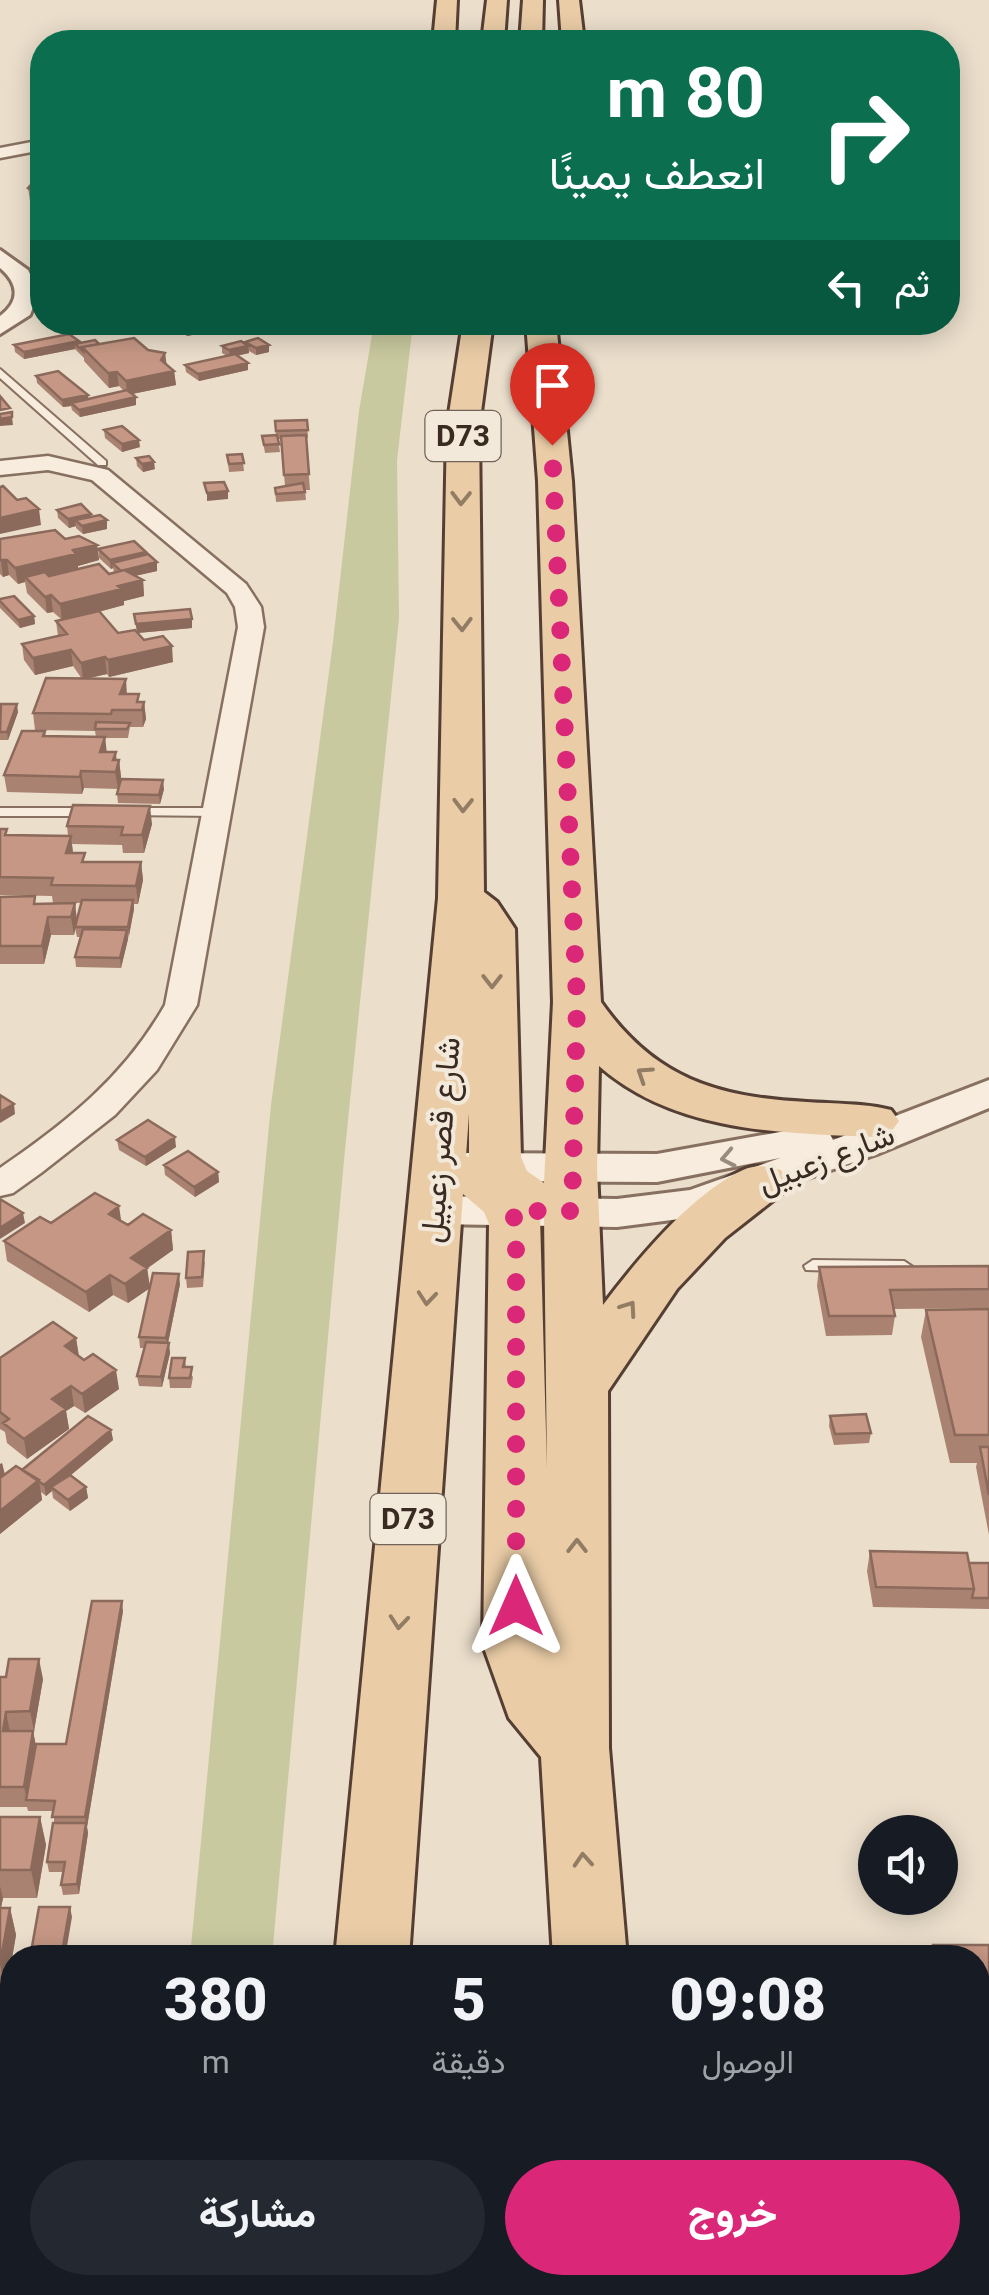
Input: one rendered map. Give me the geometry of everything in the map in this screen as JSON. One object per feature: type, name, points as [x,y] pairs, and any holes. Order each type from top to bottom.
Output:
[{"type":"main road","points":[[445,30],[447,0]]},
{"type":"main road","points":[[494,30],[497,0]]},
{"type":"main road","points":[[532,30],[533,0]]},
{"type":"main road","points":[[569,0],[572,30]]},
{"type":"main road","name":"D73","points":[[471,1189],[494,1146],[492,930],[481,912],[461,898],[464,708],[460,541],[463,427],[473,335]]},
{"type":"main road","name":"D73","points":[[546,335],[577,1002],[571,1190],[578,1391],[575,1748],[592,1945]]},
{"type":"main road","points":[[577,1002],[620,1058],[682,1095],[751,1114],[873,1120]]},
{"type":"main road","points":[[471,1189],[505,1180],[533,1200],[571,1190]]},
{"type":"main road","points":[[578,1391],[629,1309],[677,1251],[730,1203],[762,1182]]},
{"type":"main road","points":[[471,1189],[516,1224],[516,1644],[533,1699],[575,1748]]},
{"type":"main road","name":"شارع قصر زعبيل","points":[[373,1945],[377,1873],[471,1189]]},
{"type":"main road","points":[[347,1945],[377,1873]]},
{"type":"street","points":[[0,154],[30,148]]},
{"type":"street","points":[[0,257],[25,278],[29,294],[23,311],[0,327]]},
{"type":"street","points":[[0,465],[47,454],[102,463],[142,506],[237,589],[248,607],[252,627],[180,1005],[158,1049],[122,1092],[7,1172]]},
{"type":"street","points":[[0,465],[48,463],[86,469],[142,506]]},
{"type":"street","name":"شارع زعبيل","points":[[658,1189],[989,1081]]},
{"type":"street","name":"شارع زعبيل","points":[[658,1189],[762,1182],[989,1093]]},
{"type":"street","points":[[571,1190],[658,1189]]},
{"type":"lane","points":[[0,372],[102,463]]},
{"type":"lane","points":[[0,812],[216,812]]},
{"type":"lane","points":[[813,1266],[930,1267]]},
{"type":"green space","points":[[372,335],[412,335],[397,460],[399,618],[344,1160],[273,1945],[191,1945],[271,1105],[333,642],[359,411]]},
{"type":"building","points":[[64,335],[79,341],[24,352],[14,345]]},
{"type":"building","points":[[134,338],[148,350],[165,353],[161,360],[174,371],[126,381],[117,372],[108,373],[82,347]]},
{"type":"building","points":[[258,338],[269,345],[256,348],[245,342]]},
{"type":"building","points":[[95,340],[99,344],[82,347],[83,351],[75,344]]},
{"type":"building","points":[[241,341],[248,346],[229,350],[222,346]]},
{"type":"building","points":[[235,354],[248,363],[198,374],[185,365]]},
{"type":"building","points":[[58,371],[88,395],[62,400],[36,376]]},
{"type":"building","points":[[127,390],[136,397],[79,410],[71,403]]},
{"type":"building","points":[[0,396],[10,408],[0,410]]},
{"type":"building","points":[[307,420],[308,430],[276,431],[275,421]]},
{"type":"building","points":[[122,426],[139,440],[122,444],[104,430]]},
{"type":"building","points":[[277,435],[279,444],[264,445],[262,436]]},
{"type":"building","points":[[306,435],[309,474],[284,475],[281,436]]},
{"type":"building","points":[[242,454],[244,463],[229,464],[227,455]]},
{"type":"building","points":[[149,456],[154,462],[142,464],[136,458]]},
{"type":"building","points":[[224,482],[228,491],[207,493],[204,483]]},
{"type":"building","points":[[303,483],[305,492],[276,494],[275,488]]},
{"type":"building","points":[[3,486],[17,500],[26,498],[39,509],[0,518]]},
{"type":"building","points":[[81,504],[91,514],[68,519],[57,510]]},
{"type":"building","points":[[100,515],[107,520],[82,526],[75,520]]},
{"type":"building","points":[[55,530],[65,539],[79,536],[97,545],[15,568],[7,560],[0,560],[0,539]]},
{"type":"building","points":[[134,541],[146,552],[110,560],[98,549]]},
{"type":"building","points":[[148,554],[157,562],[121,571],[112,563]]},
{"type":"building","points":[[99,564],[109,574],[124,570],[143,580],[60,604],[51,595],[45,597],[25,577],[45,572],[49,576]]},
{"type":"building","points":[[14,596],[34,616],[18,620],[0,601]]},
{"type":"building","points":[[190,609],[192,619],[136,624],[134,614]]},
{"type":"building","points":[[99,611],[118,633],[135,630],[144,640],[163,636],[172,646],[81,663],[71,650],[33,658],[22,644],[67,634],[56,621]]},
{"type":"building","points":[[46,678],[126,679],[120,694],[139,694],[137,702],[144,702],[142,710],[112,710],[111,714],[33,713]]},
{"type":"building","points":[[1,704],[17,704],[7,732],[0,732]]},
{"type":"building","points":[[96,722],[130,723],[127,729],[95,729]]},
{"type":"building","points":[[22,731],[45,731],[43,736],[105,737],[100,752],[116,752],[116,772],[81,771],[80,777],[4,775]]},
{"type":"building","points":[[121,779],[163,780],[159,795],[117,794]]},
{"type":"building","points":[[73,805],[150,806],[142,835],[121,835],[123,827],[67,826]]},
{"type":"building","points":[[0,829],[7,829],[5,835],[71,836],[66,853],[85,853],[82,862],[141,862],[136,886],[51,885],[53,878],[0,877]]},
{"type":"building","points":[[35,896],[34,904],[75,903],[71,917],[48,917],[42,946],[0,946],[0,897]]},
{"type":"building","points":[[82,900],[133,900],[128,927],[75,927]]},
{"type":"building","points":[[83,929],[127,930],[120,958],[75,957]]},
{"type":"building","points":[[0,1095],[14,1104],[0,1112]]},
{"type":"building","points":[[148,1120],[175,1137],[145,1157],[117,1140]]},
{"type":"building","points":[[188,1151],[218,1172],[194,1187],[164,1165]]},
{"type":"building","points":[[95,1193],[119,1206],[109,1214],[128,1225],[143,1214],[171,1230],[131,1258],[147,1268],[125,1284],[110,1275],[86,1292],[4,1241],[40,1217],[51,1223]]},
{"type":"building","points":[[0,1199],[23,1213],[0,1228]]},
{"type":"building","points":[[204,1251],[202,1277],[186,1278],[188,1252]]},
{"type":"building","points":[[989,1266],[989,1289],[890,1290],[895,1316],[829,1316],[819,1267]]},
{"type":"building","points":[[153,1273],[179,1274],[166,1338],[139,1337]]},
{"type":"building","points":[[989,1309],[989,1435],[955,1435],[926,1310]]},
{"type":"building","points":[[53,1322],[76,1338],[65,1346],[84,1360],[93,1354],[116,1370],[82,1394],[71,1386],[52,1399],[66,1409],[24,1439],[3,1423],[9,1419],[0,1412],[0,1358]]},
{"type":"building","points":[[146,1342],[169,1343],[161,1377],[137,1376]]},
{"type":"building","points":[[172,1358],[185,1358],[183,1367],[192,1367],[190,1378],[169,1378]]},
{"type":"building","points":[[866,1414],[871,1433],[835,1434],[830,1416]]},
{"type":"building","points":[[88,1416],[111,1430],[44,1485],[22,1470]]},
{"type":"building","points":[[980,1447],[989,1447],[989,1495]]},
{"type":"building","points":[[16,1466],[39,1480],[0,1511],[0,1478]]},
{"type":"building","points":[[70,1475],[86,1487],[68,1500],[51,1487]]},
{"type":"building","points":[[870,1551],[967,1553],[974,1589],[876,1587]]},
{"type":"building","points":[[969,1563],[989,1563],[989,1598],[972,1598]]},
{"type":"building","points":[[92,1601],[122,1601],[85,1817],[52,1817],[55,1801],[26,1800],[36,1744],[66,1744]]},
{"type":"building","points":[[9,1659],[39,1659],[30,1711],[6,1712],[3,1731],[33,1731],[24,1787],[0,1787],[0,1677],[6,1677]]},
{"type":"building","points":[[0,1817],[40,1817],[31,1870],[0,1870]]},
{"type":"building","points":[[53,1823],[86,1823],[77,1884],[61,1885],[65,1862],[47,1862]]},
{"type":"building","points":[[39,1907],[70,1907],[63,1945],[32,1945]]},
{"type":"building","points":[[0,1908],[10,1908],[3,1945],[0,1945]]},
{"type":"route","points":[[516,1606],[516,1224],[512,1211],[572,1211],[570,1169],[577,1002],[552,445]]}]
